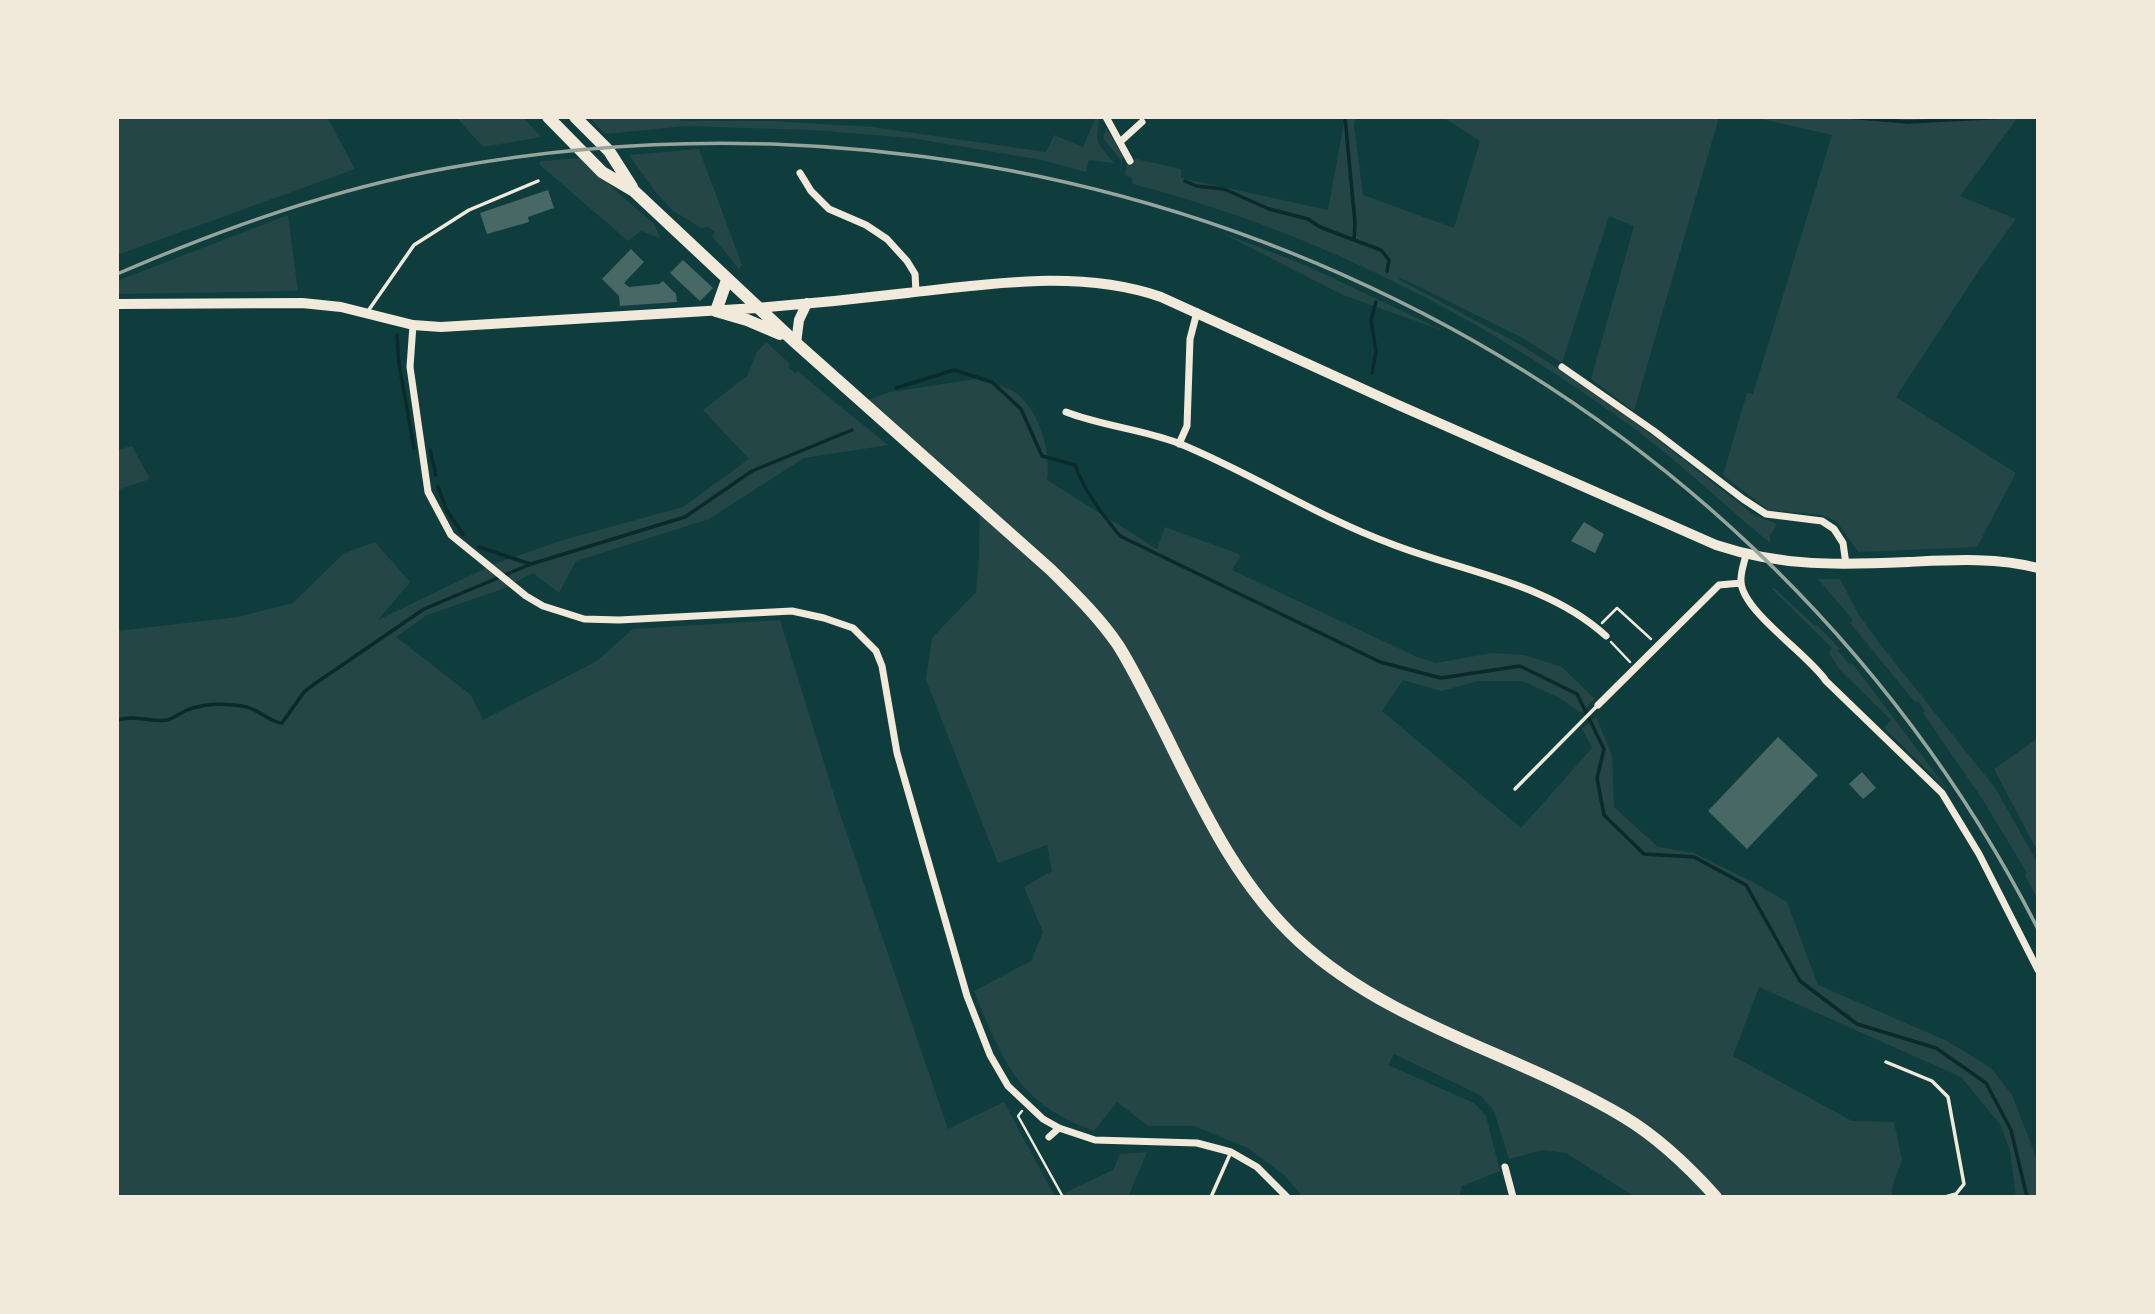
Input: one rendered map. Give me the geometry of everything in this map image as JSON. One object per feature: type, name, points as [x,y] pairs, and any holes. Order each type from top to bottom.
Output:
[{"type":"main road","points":[[548,117],[602,172],[634,191],[757,308],[1051,570],[1092,611],[1118,646],[1144,691],[1224,848],[1260,899],[1298,940],[1340,975],[1389,1005],[1588,1097],[1627,1119],[1689,1167],[1716,1197]]},
{"type":"main road","points":[[575,117],[609,151],[634,191]]},
{"type":"main road","points":[[716,311],[727,280]]},
{"type":"main road","points":[[117,304],[302,303],[341,307],[413,325],[441,327],[757,308]]},
{"type":"main road","points":[[716,311],[747,320],[793,341]]},
{"type":"street","points":[[1106,117],[1130,161]]},
{"type":"street","points":[[1120,142],[1142,122]]},
{"type":"street","points":[[800,173],[811,191],[829,209],[866,225],[887,239],[915,274],[916,292]]},
{"type":"street","points":[[757,308],[1013,282],[1101,283],[1145,292],[1197,313],[1396,404],[1716,545],[1746,555],[1807,564],[1955,560],[2013,563],[2038,568]]},
{"type":"street","points":[[793,341],[807,303]]},
{"type":"street","points":[[1179,444],[1187,426],[1190,339],[1197,313]]},
{"type":"street","points":[[413,325],[410,367],[428,492],[451,536],[543,606],[584,619],[619,620],[792,611],[853,628],[876,651],[882,666],[897,753],[967,996],[990,1055],[1008,1086],[1043,1118],[1059,1128],[1095,1140],[1197,1143],[1231,1152],[1258,1167],[1287,1197]]},
{"type":"street","points":[[1562,367],[1766,514],[1822,521],[1834,529],[1843,543],[1846,564]]},
{"type":"street","points":[[1066,412],[1132,428],[1179,444],[1382,541],[1512,583],[1571,608],[1606,636]]},
{"type":"street","points":[[1746,555],[1741,583],[1749,601],[1763,618],[1817,667],[1826,681],[1942,793],[1979,854],[2038,970]]},
{"type":"street","points":[[1598,705],[1719,585],[1741,583]]},
{"type":"street","points":[[1049,1137],[1059,1128]]},
{"type":"street","points":[[1505,1167],[1513,1197]]},
{"type":"lane","points":[[367,313],[414,245],[469,210],[538,181]]},
{"type":"lane","points":[[1515,789],[1598,705]]},
{"type":"lane","points":[[1886,1062],[1932,1081],[1948,1097],[1964,1184],[1956,1194],[1945,1197]]},
{"type":"lane","points":[[1211,1197],[1231,1152]]},
{"type":"path","points":[[1597,628],[1617,608],[1658,645]]},
{"type":"path","points":[[1606,636],[1635,668]]},
{"type":"path","points":[[1027,1103],[1018,1116],[1063,1197]]},
{"type":"shaded area","points":[[117,117],[327,117],[355,169],[117,255]]},
{"type":"shaded area","points":[[456,117],[523,117],[541,137],[483,147]]},
{"type":"shaded area","points":[[589,117],[677,117],[681,121],[772,121],[872,127],[1046,152],[1054,135],[1083,147],[1096,117],[1099,117],[1099,145],[1114,163],[1089,160],[1086,172],[1042,160],[911,138],[812,130],[686,126],[605,134]]},
{"type":"shaded area","points":[[1345,117],[1356,117],[1354,125],[1363,195],[1454,228],[1480,141],[1443,117],[1719,117],[1634,411],[1591,379],[1634,226],[1609,216],[1562,363],[1523,338],[1399,277],[1400,280],[1521,345],[1585,386],[1754,515],[1777,524],[1770,536],[1770,543],[1636,430],[1578,389],[1458,315],[1332,253],[1201,203],[1133,184],[1131,177],[1125,175],[1127,164],[1136,159],[1181,169],[1181,178],[1328,210]]},
{"type":"shaded area","points":[[1752,117],[2018,117],[1960,196],[2016,219],[1979,270],[1896,397],[2016,473],[1977,547],[1858,552],[1837,522],[1822,515],[1768,510],[1723,475],[1747,393],[1753,394],[1832,135]]},
{"type":"shaded area","points":[[1106,128],[1123,156],[1120,174],[1121,160],[1103,138]]},
{"type":"shaded area","points":[[699,149],[742,265],[739,269],[712,236],[715,232],[708,227],[701,228],[672,210],[629,155]]},
{"type":"shaded area","points":[[583,158],[655,225],[660,238],[641,231],[628,241],[539,164],[541,161]]},
{"type":"shaded area","points":[[288,215],[298,291],[117,294],[117,281]]},
{"type":"shaded area","points":[[1222,233],[1305,265],[1444,331],[1343,295]]},
{"type":"shaded area","points":[[766,342],[790,364],[788,367],[795,373],[798,371],[888,445],[804,458],[709,519],[576,561],[559,593],[533,573],[500,590],[427,615],[396,637],[471,695],[483,720],[597,661],[633,629],[780,620],[838,808],[948,1129],[1004,1102],[1055,1197],[117,1197],[117,631],[238,617],[293,603],[344,553],[375,542],[410,582],[378,620],[492,565],[563,540],[683,507],[749,459],[703,410],[747,376],[757,352]]},
{"type":"shaded area","points":[[976,379],[1013,391],[1030,407],[1045,444],[1047,480],[1157,549],[1165,527],[1241,555],[1232,570],[1417,657],[1436,663],[1492,653],[1524,655],[1562,667],[1595,699],[1581,713],[1560,698],[1522,681],[1478,681],[1442,691],[1403,680],[1382,711],[1521,828],[1592,748],[1582,729],[1596,717],[1612,755],[1614,807],[1658,847],[1694,853],[1787,902],[1818,985],[1947,1041],[1991,1068],[2012,1095],[2038,1162],[2038,1197],[2016,1197],[2010,1150],[2000,1124],[1961,1077],[1759,987],[1733,1056],[1852,1121],[1894,1122],[1902,1160],[1892,1187],[1892,1197],[1635,1197],[1566,1153],[1543,1150],[1509,1159],[1494,1111],[1480,1095],[1394,1054],[1388,1065],[1474,1103],[1486,1116],[1500,1171],[1462,1186],[1459,1197],[1303,1197],[1284,1175],[1248,1148],[1194,1126],[1148,1126],[1117,1102],[1094,1131],[1047,1107],[1030,1093],[1004,1059],[974,991],[1031,961],[1043,932],[1024,887],[1052,871],[1047,845],[998,863],[926,680],[932,638],[976,592],[980,507],[862,402],[890,392]]},
{"type":"shaded area","points":[[132,446],[150,479],[117,490],[117,450]]},
{"type":"shaded area","points":[[1818,579],[1840,579],[1859,615],[1880,644],[1996,789],[2038,864],[2038,900],[2025,875],[2027,873],[1983,800],[1923,713],[1925,711],[1850,623],[1853,620]]},
{"type":"shaded area","points":[[1772,589],[1840,649],[1838,651],[1850,665],[1852,663],[1948,790],[1884,728],[1891,720],[1840,670],[1829,653],[1832,648]]},
{"type":"shaded area","points":[[2038,738],[2038,852],[1994,769]]},
{"type":"shaded area","points":[[1147,1152],[1128,1197],[1056,1197],[1113,1170],[1120,1154]]},
{"type":"building","points":[[548,190],[554,208],[528,217],[529,222],[487,234],[480,213]]},
{"type":"building","points":[[631,249],[644,262],[624,283],[629,287],[659,284],[663,281],[676,294],[677,302],[620,306],[619,296],[602,279]]},
{"type":"building","points":[[683,260],[713,288],[700,301],[670,273]]},
{"type":"building","points":[[1584,522],[1604,534],[1595,553],[1571,541]]},
{"type":"building","points":[[1778,737],[1818,775],[1747,849],[1708,811]]},
{"type":"building","points":[[1862,772],[1876,788],[1863,799],[1849,784]]},
{"type":"waterway","points":[[1345,117],[1355,223],[1354,240],[1381,250],[1389,260],[1387,271]]},
{"type":"waterway","points":[[1848,117],[1907,122],[2006,117]]},
{"type":"waterway","points":[[1185,181],[1196,186],[1224,189],[1269,209],[1308,219],[1320,227],[1354,240]]},
{"type":"waterway","points":[[1372,373],[1376,352],[1371,320],[1376,302]]},
{"type":"waterway","points":[[397,335],[399,364],[414,448]]},
{"type":"waterway","points":[[896,388],[954,370],[992,382],[1021,409],[1042,456],[1075,465],[1089,494],[1120,536],[1380,662],[1441,678],[1520,666],[1577,694],[1604,749],[1597,778],[1604,815],[1644,854],[1694,857],[1746,885],[1800,981],[1857,1024],[1936,1048],[1986,1083],[2011,1130],[2027,1197]]},
{"type":"waterway","points":[[117,720],[167,720],[187,710],[221,704],[248,707],[282,723],[304,692],[424,609],[531,564],[685,517],[752,471],[852,430]]},
{"type":"waterway","points":[[430,450],[436,475]]},
{"type":"waterway","points":[[438,487],[447,511],[463,534]]},
{"type":"waterway","points":[[479,547],[530,564]]},
{"type":"railway","points":[[117,274],[238,226],[321,199],[405,177],[448,168],[686,144],[923,157],[1152,205],[1370,287],[1572,402],[1754,548],[1910,724],[2038,929]]}]
